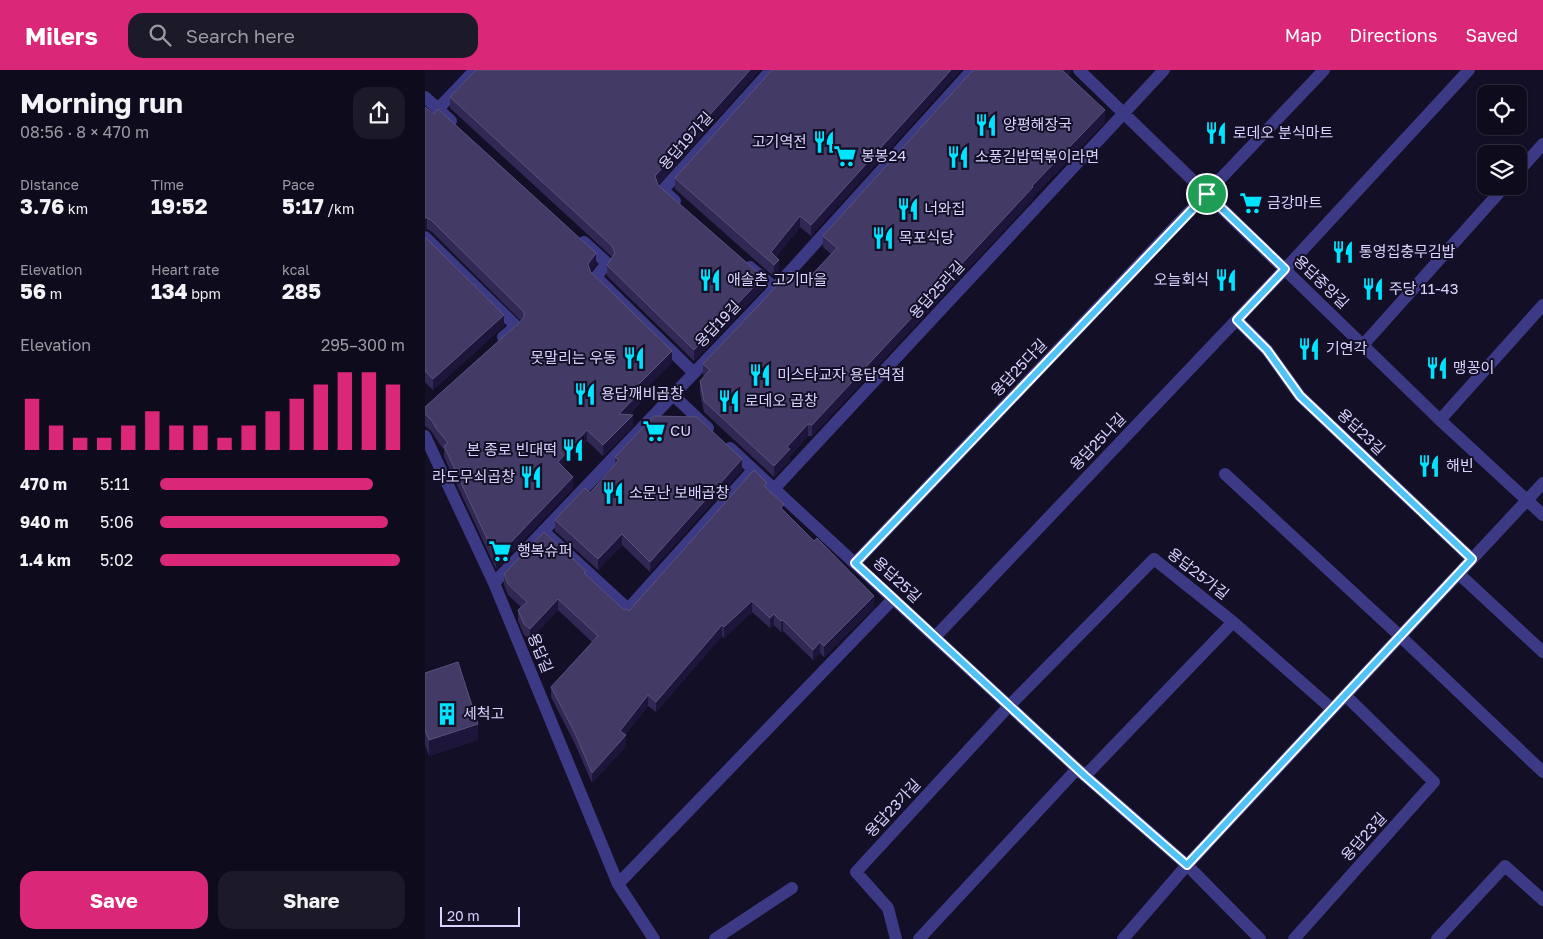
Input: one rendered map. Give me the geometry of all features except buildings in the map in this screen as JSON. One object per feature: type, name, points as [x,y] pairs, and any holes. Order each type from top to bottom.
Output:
[{"type":"street","points":[[438,109],[475,70]]},
{"type":"street","name":"용답19가길","points":[[685,210],[663,190],[771,70]]},
{"type":"street","name":"용답19길","points":[[494,583],[775,288],[972,70]]},
{"type":"street","name":"용답중앙길","points":[[1079,70],[1440,420],[1543,515]]},
{"type":"street","name":"용답25라길","points":[[774,489],[1164,70]]},
{"type":"street","name":"용답25다길","points":[[855,563],[1324,70]]},
{"type":"street","name":"용답25나길","points":[[935,637],[1237,320],[1469,70]]},
{"type":"street","points":[[425,97],[460,129]]},
{"type":"street","points":[[1527,162],[1543,144]]},
{"type":"street","points":[[1363,345],[1497,195]]},
{"type":"street","points":[[577,236],[607,263],[595,277],[694,373]]},
{"type":"street","points":[[425,237],[516,326],[495,345]]},
{"type":"street","points":[[737,256],[775,288]]},
{"type":"street","points":[[1440,420],[1543,305]]},
{"type":"street","name":"용답23길","points":[[1237,320],[1267,350],[1300,396],[1472,559]]},
{"type":"street","name":"용답25길","points":[[673,395],[1081,773],[1187,865],[1260,939]]},
{"type":"street","name":"용답길","points":[[425,436],[494,583],[618,884],[654,939]]},
{"type":"street","points":[[543,531],[628,609],[753,470]]},
{"type":"street","points":[[1225,474],[1401,636],[1543,772]]},
{"type":"street","points":[[1123,939],[1187,865],[1543,483]]},
{"type":"street","name":"용답25가길","points":[[1009,706],[1154,559],[1233,622],[1332,709]]},
{"type":"street","points":[[1459,574],[1543,652]]},
{"type":"street","points":[[618,884],[893,598]]},
{"type":"street","points":[[919,939],[1081,773],[1233,622]]},
{"type":"street","name":"용답23길","points":[[1294,939],[1434,782],[1345,695]]},
{"type":"street","name":"용답23가길","points":[[896,939],[888,908],[856,872],[1009,706]]},
{"type":"street","points":[[1437,939],[1505,866],[1543,900]]},
{"type":"street","points":[[715,939],[792,888]]},
{"type":"place","name":"양평해장국","points":[[986,125]]},
{"type":"place","name":"로데오 분식마트","points":[[1216,133]]},
{"type":"place","name":"고기역전","points":[[824,142]]},
{"type":"place","name":"봉봉24","points":[[845,156]]},
{"type":"place","name":"소풍김밥떡볶이라면","points":[[958,157]]},
{"type":"place","name":"금강마트","points":[[1251,203]]},
{"type":"place","name":"너와집","points":[[908,209]]},
{"type":"place","name":"목포식당","points":[[883,238]]},
{"type":"place","name":"통영집충무김밥","points":[[1343,252]]},
{"type":"place","name":"애솔촌 고기마을","points":[[710,280]]},
{"type":"place","name":"오늘회식","points":[[1226,280]]},
{"type":"place","name":"주당 11-43","points":[[1373,289]]},
{"type":"place","name":"기연각","points":[[1309,349]]},
{"type":"place","name":"못말리는 우동","points":[[634,358]]},
{"type":"place","name":"맹꽁이","points":[[1437,368]]},
{"type":"place","name":"미스타교자 용답역점","points":[[760,375]]},
{"type":"place","name":"용답깨비곱창","points":[[585,394]]},
{"type":"place","name":"로데오 곱창","points":[[729,401]]},
{"type":"place","name":"CU","points":[[654,431]]},
{"type":"place","name":"본 종로 빈대떡","points":[[573,450]]},
{"type":"place","name":"해빈","points":[[1429,466]]},
{"type":"place","name":"라도무쇠곱창","points":[[531,477]]},
{"type":"place","name":"소문난 보배곱창","points":[[613,493]]},
{"type":"place","name":"행복슈퍼","points":[[500,551]]},
{"type":"place","name":"세척고","points":[[447,714]]},
{"type":"route","points":[[1207,194],[1285,269],[1237,320],[1267,350],[1300,396],[1472,559],[1187,865],[1085,776],[855,563],[1207,194]]}]
